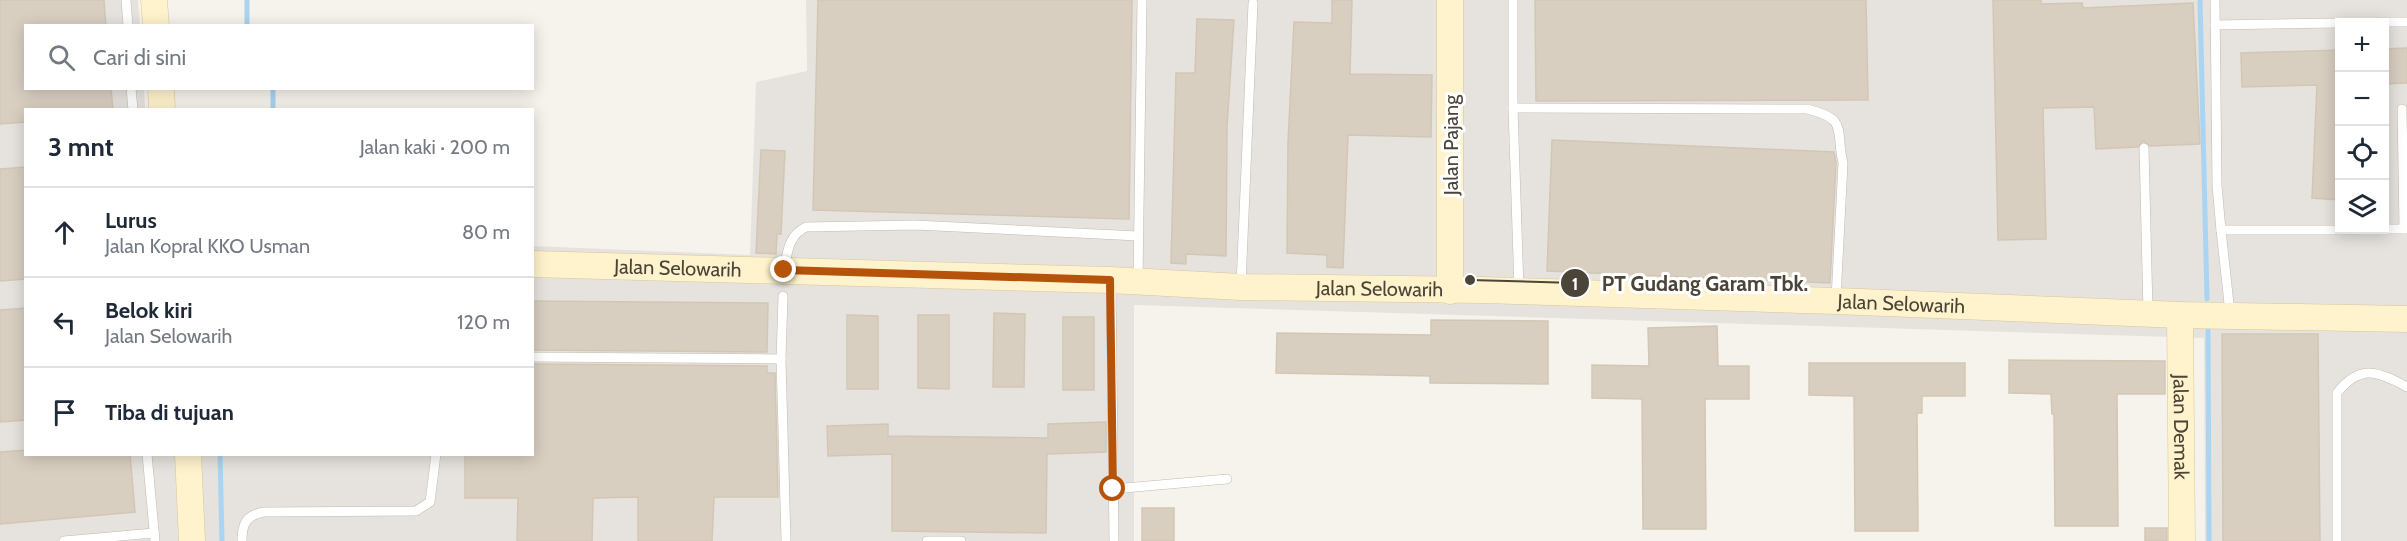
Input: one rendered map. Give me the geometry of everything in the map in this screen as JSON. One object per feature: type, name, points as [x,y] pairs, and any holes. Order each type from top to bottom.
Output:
[{"type":"main road","points":[[154,0],[156,24]]},
{"type":"main road","name":"Jalan Pajang","points":[[1450,0],[1450,291]]},
{"type":"main road","points":[[161,90],[162,108]]},
{"type":"main road","name":"Jalan Selowarih","points":[[534,264],[1110,280],[1241,287],[1836,301],[2180,315],[2407,319]]},
{"type":"main road","name":"Jalan Demak","points":[[2180,315],[2182,541]]},
{"type":"main road","points":[[188,456],[192,541]]},
{"type":"lane","points":[[126,0],[128,24]]},
{"type":"lane","points":[[1138,281],[1142,0]]},
{"type":"lane","points":[[1513,0],[1513,108],[1519,292]]},
{"type":"lane","points":[[2215,0],[2217,186],[2230,315]]},
{"type":"lane","points":[[1241,287],[1253,3]]},
{"type":"lane","points":[[2389,22],[2407,22]]},
{"type":"lane","points":[[2215,25],[2335,23]]},
{"type":"lane","points":[[131,90],[133,108]]},
{"type":"lane","points":[[1513,108],[1807,109],[1824,113],[1834,120],[1841,132],[1840,152],[1843,163],[1836,301]]},
{"type":"lane","points":[[2389,229],[2406,229],[2402,109]]},
{"type":"lane","points":[[2144,148],[2148,314]]},
{"type":"lane","points":[[784,270],[792,238],[806,227],[915,225],[1138,236]]},
{"type":"lane","points":[[2221,230],[2335,230]]},
{"type":"lane","points":[[1110,280],[1114,541]]},
{"type":"lane","points":[[783,296],[781,359],[786,541]]},
{"type":"lane","points":[[534,357],[781,359]]},
{"type":"lane","points":[[2337,541],[2337,393],[2347,380],[2362,372],[2385,375],[2407,387]]},
{"type":"lane","points":[[64,541],[155,537],[147,456]]},
{"type":"lane","points":[[242,541],[243,525],[254,513],[416,511],[423,508],[430,502],[436,456]]},
{"type":"lane","points":[[1113,489],[1227,479]]},
{"type":"lane","points":[[927,541],[962,541]]},
{"type":"shaded area","points":[[0,0],[138,0],[140,24],[24,24],[24,90],[144,90],[145,108],[24,108],[24,456],[534,456],[534,246],[750,255],[756,82],[807,71],[806,0],[2407,0],[2407,541],[2205,541],[2204,338],[1134,305],[1134,541],[0,541]]},
{"type":"building","points":[[0,0],[104,0],[106,24],[24,24],[24,90],[111,90],[113,108],[24,108],[24,122],[0,124]]},
{"type":"building","points":[[818,0],[1132,0],[1129,219],[813,210]]},
{"type":"building","points":[[1332,0],[1352,0],[1350,74],[1432,75],[1431,137],[1348,135],[1343,268],[1327,267],[1327,255],[1287,253],[1288,143],[1294,22],[1332,23]]},
{"type":"building","points":[[1535,0],[1866,0],[1868,100],[1536,101]]},
{"type":"building","points":[[1993,0],[2041,0],[2041,4],[2082,3],[2083,8],[2193,3],[2200,144],[2150,146],[2143,141],[2138,147],[2096,149],[2094,107],[2043,108],[2046,239],[1998,240]]},
{"type":"building","points":[[1197,19],[1234,20],[1227,127],[1226,256],[1186,254],[1186,264],[1171,263],[1176,73],[1195,73]]},
{"type":"building","points":[[2407,48],[2407,83],[2389,84],[2389,49]]},
{"type":"building","points":[[2335,50],[2335,200],[2312,198],[2317,85],[2242,87],[2241,53]]},
{"type":"building","points":[[1552,140],[1834,152],[1836,163],[1830,283],[1547,271]]},
{"type":"building","points":[[761,150],[785,151],[781,234],[777,234],[776,254],[756,253]]},
{"type":"building","points":[[24,167],[24,279],[0,281],[0,169]]},
{"type":"building","points":[[534,301],[768,303],[767,352],[534,350]]},
{"type":"building","points":[[24,308],[24,420],[0,422],[0,310]]},
{"type":"building","points":[[994,313],[1025,314],[1024,387],[993,387]]},
{"type":"building","points":[[847,315],[878,316],[878,389],[847,389]]},
{"type":"building","points":[[918,315],[949,315],[949,389],[918,388]]},
{"type":"building","points":[[1063,317],[1094,317],[1094,390],[1063,390]]},
{"type":"building","points":[[1431,320],[1548,321],[1548,384],[1430,383],[1430,376],[1276,373],[1277,333],[1431,335]]},
{"type":"building","points":[[1717,326],[1718,366],[1749,366],[1749,399],[1705,399],[1706,529],[1643,529],[1642,399],[1592,398],[1592,365],[1649,366],[1648,328]]},
{"type":"building","points":[[2222,334],[2318,334],[2320,541],[2223,541]]},
{"type":"building","points":[[2009,360],[2165,361],[2165,394],[2117,394],[2118,526],[2055,526],[2054,414],[2052,414],[2051,394],[2009,393]]},
{"type":"building","points":[[1809,363],[1965,363],[1965,396],[1922,396],[1922,413],[1917,413],[1918,531],[1855,531],[1854,396],[1809,395]]},
{"type":"building","points":[[534,364],[767,366],[767,373],[775,373],[778,497],[714,497],[712,541],[638,541],[638,497],[593,498],[592,541],[517,541],[518,498],[465,498],[465,456],[534,456]]},
{"type":"building","points":[[1106,422],[1106,452],[1047,454],[1046,533],[892,531],[892,454],[828,456],[827,426],[888,424],[888,436],[1048,438],[1048,424]]},
{"type":"building","points":[[24,450],[24,456],[130,456],[135,512],[0,524],[0,452]]},
{"type":"building","points":[[1142,508],[1174,508],[1174,541],[1142,541]]},
{"type":"building","points":[[2145,528],[2167,528],[2167,541],[2145,541]]},
{"type":"waterway","points":[[247,0],[247,24]]},
{"type":"waterway","points":[[2200,0],[2207,299]]},
{"type":"waterway","points":[[273,90],[273,108]]},
{"type":"waterway","points":[[2208,331],[2209,541]]},
{"type":"waterway","points":[[220,456],[222,541]]},
{"type":"place","name":"PT Gudang Garam Tbk.","points":[[1470,280]]},
{"type":"route","points":[[784,270],[1110,280],[1113,489]]}]
